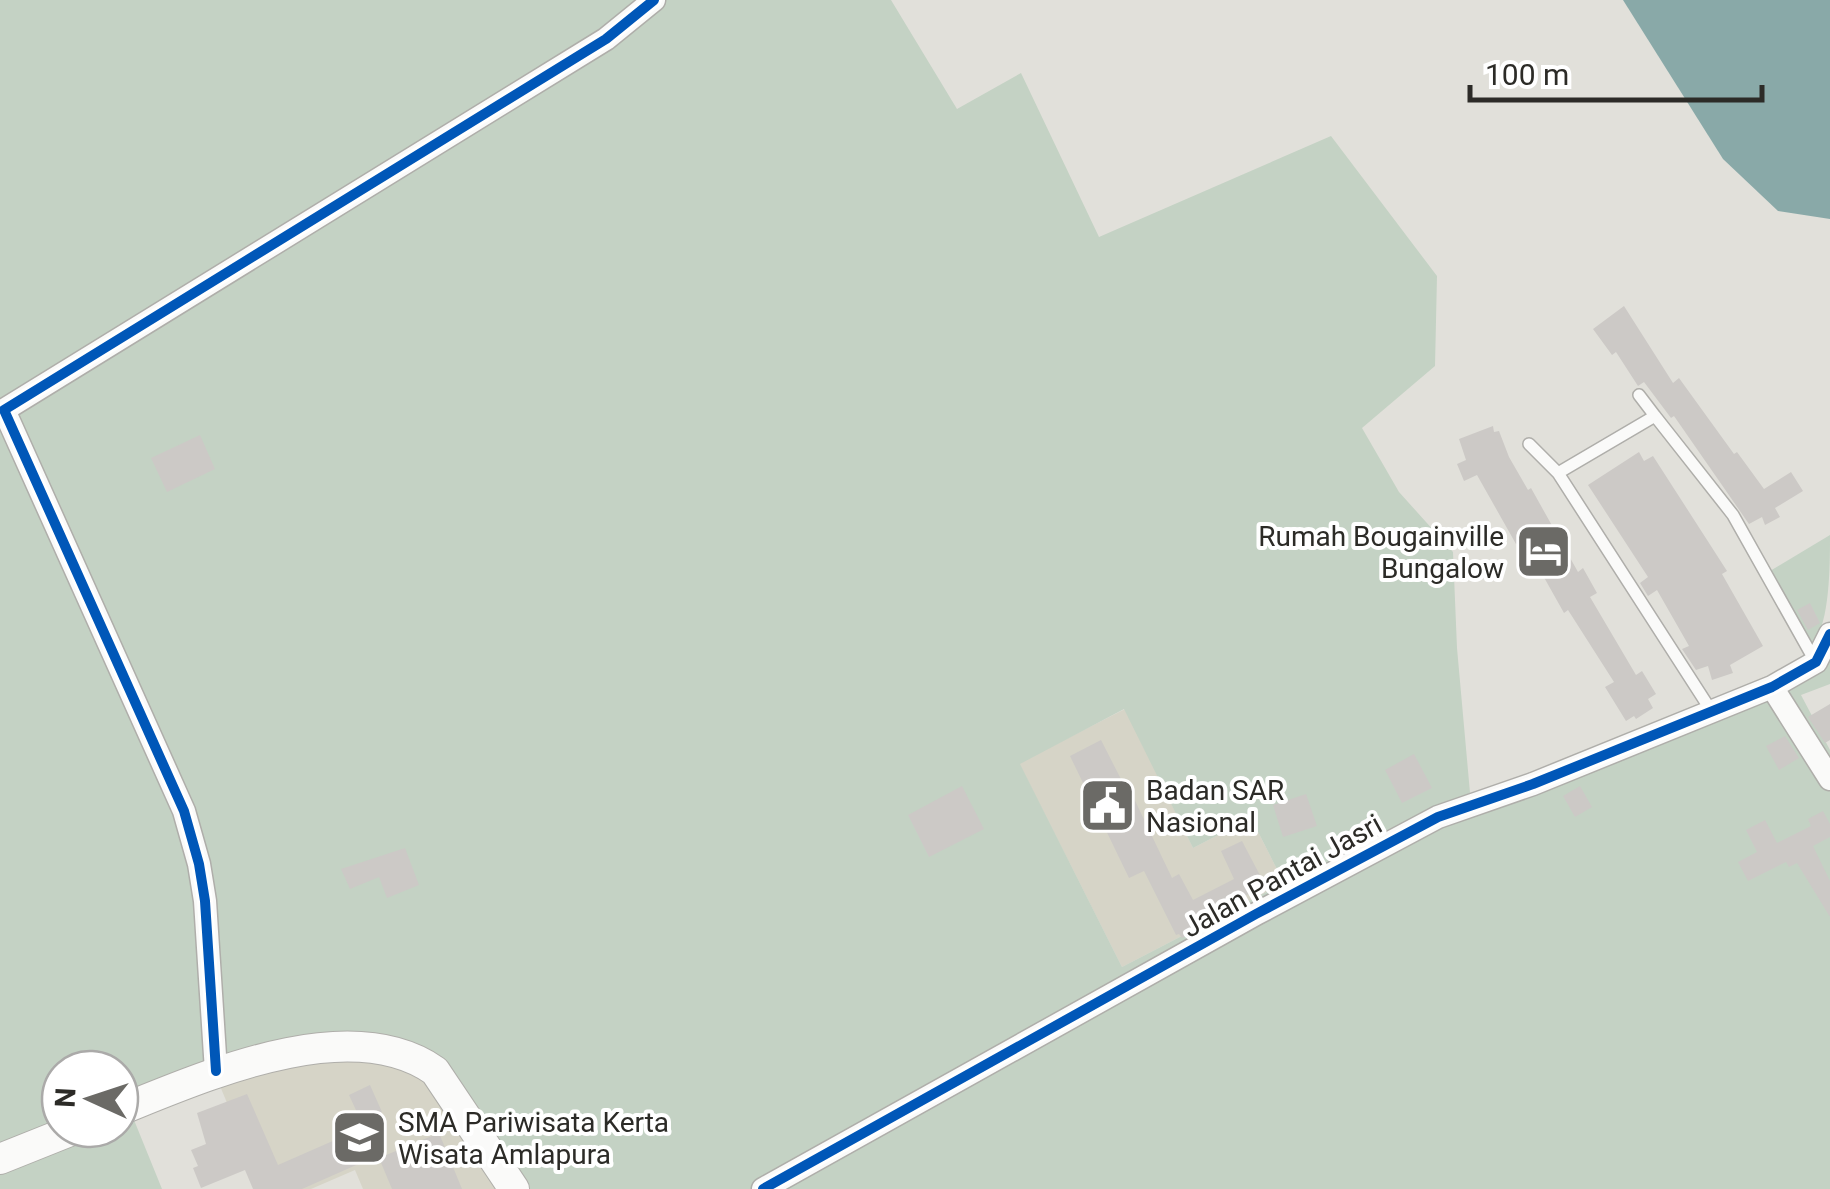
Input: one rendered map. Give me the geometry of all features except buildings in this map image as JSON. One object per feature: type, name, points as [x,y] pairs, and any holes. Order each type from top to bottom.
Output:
[{"type":"street","points":[[216,1072],[206,901],[184,811],[4,410],[606,39],[654,0]]},
{"type":"street","points":[[1816,662],[1830,634]]},
{"type":"street","name":"Jalan Pantai Jasri","points":[[763,1189],[1438,817],[1533,784],[1712,712],[1772,687],[1816,662]]},
{"type":"street","points":[[1772,687],[1830,780]]},
{"type":"street","points":[[140,1102],[245,1061],[316,1049],[384,1050],[416,1058],[435,1071],[514,1189]]},
{"type":"street","points":[[0,1160],[40,1143]]},
{"type":"lane","points":[[1638,395],[1733,515],[1816,662]]},
{"type":"lane","points":[[1558,474],[1655,416]]},
{"type":"lane","points":[[1528,444],[1558,474],[1712,712]]},
{"type":"shaded area","name":"Badan SAR Nasional","points":[[1125,709],[1193,848],[1251,818],[1284,883],[1122,967],[1019,763]]},
{"type":"shaded area","name":"SMA Pariwisata Kerta Wisata Amlapura","points":[[410,1056],[507,1189],[363,1189],[355,1170],[311,1189],[263,1189],[220,1086],[302,1062]]},
{"type":"green space","points":[[0,0],[891,0],[957,109],[1021,73],[1099,237],[1331,136],[1437,276],[1435,366],[1362,428],[1399,492],[1453,552],[1471,804],[1821,656],[1830,659],[1830,684],[1801,695],[1830,750],[1830,1189],[507,1189],[410,1056],[302,1062],[220,1086],[140,1118],[140,1049],[40,1049],[40,1149],[140,1149],[140,1135],[162,1189],[0,1189]],"holes":[[[1124,709],[1193,848],[1251,818],[1284,883],[1122,967],[1020,764]]]},
{"type":"green space","points":[[1830,535],[1826,608],[1813,644],[1770,571]]},
{"type":"water","points":[[1623,0],[1830,0],[1830,219],[1778,211],[1723,159]]},
{"type":"cycle path","points":[[216,1071],[205,901],[184,811],[4,410],[606,39],[654,0]]},
{"type":"cycle path","points":[[763,1189],[1438,817],[1533,784],[1772,687],[1816,662],[1830,634]]},
{"type":"place","name":"Rumah Bougainville Bungalow","points":[[1543,552]]},
{"type":"place","name":"Badan SAR Nasional","points":[[1107,806]]},
{"type":"place","name":"SMA Pariwisata Kerta Wisata Amlapura","points":[[359,1138]]}]
